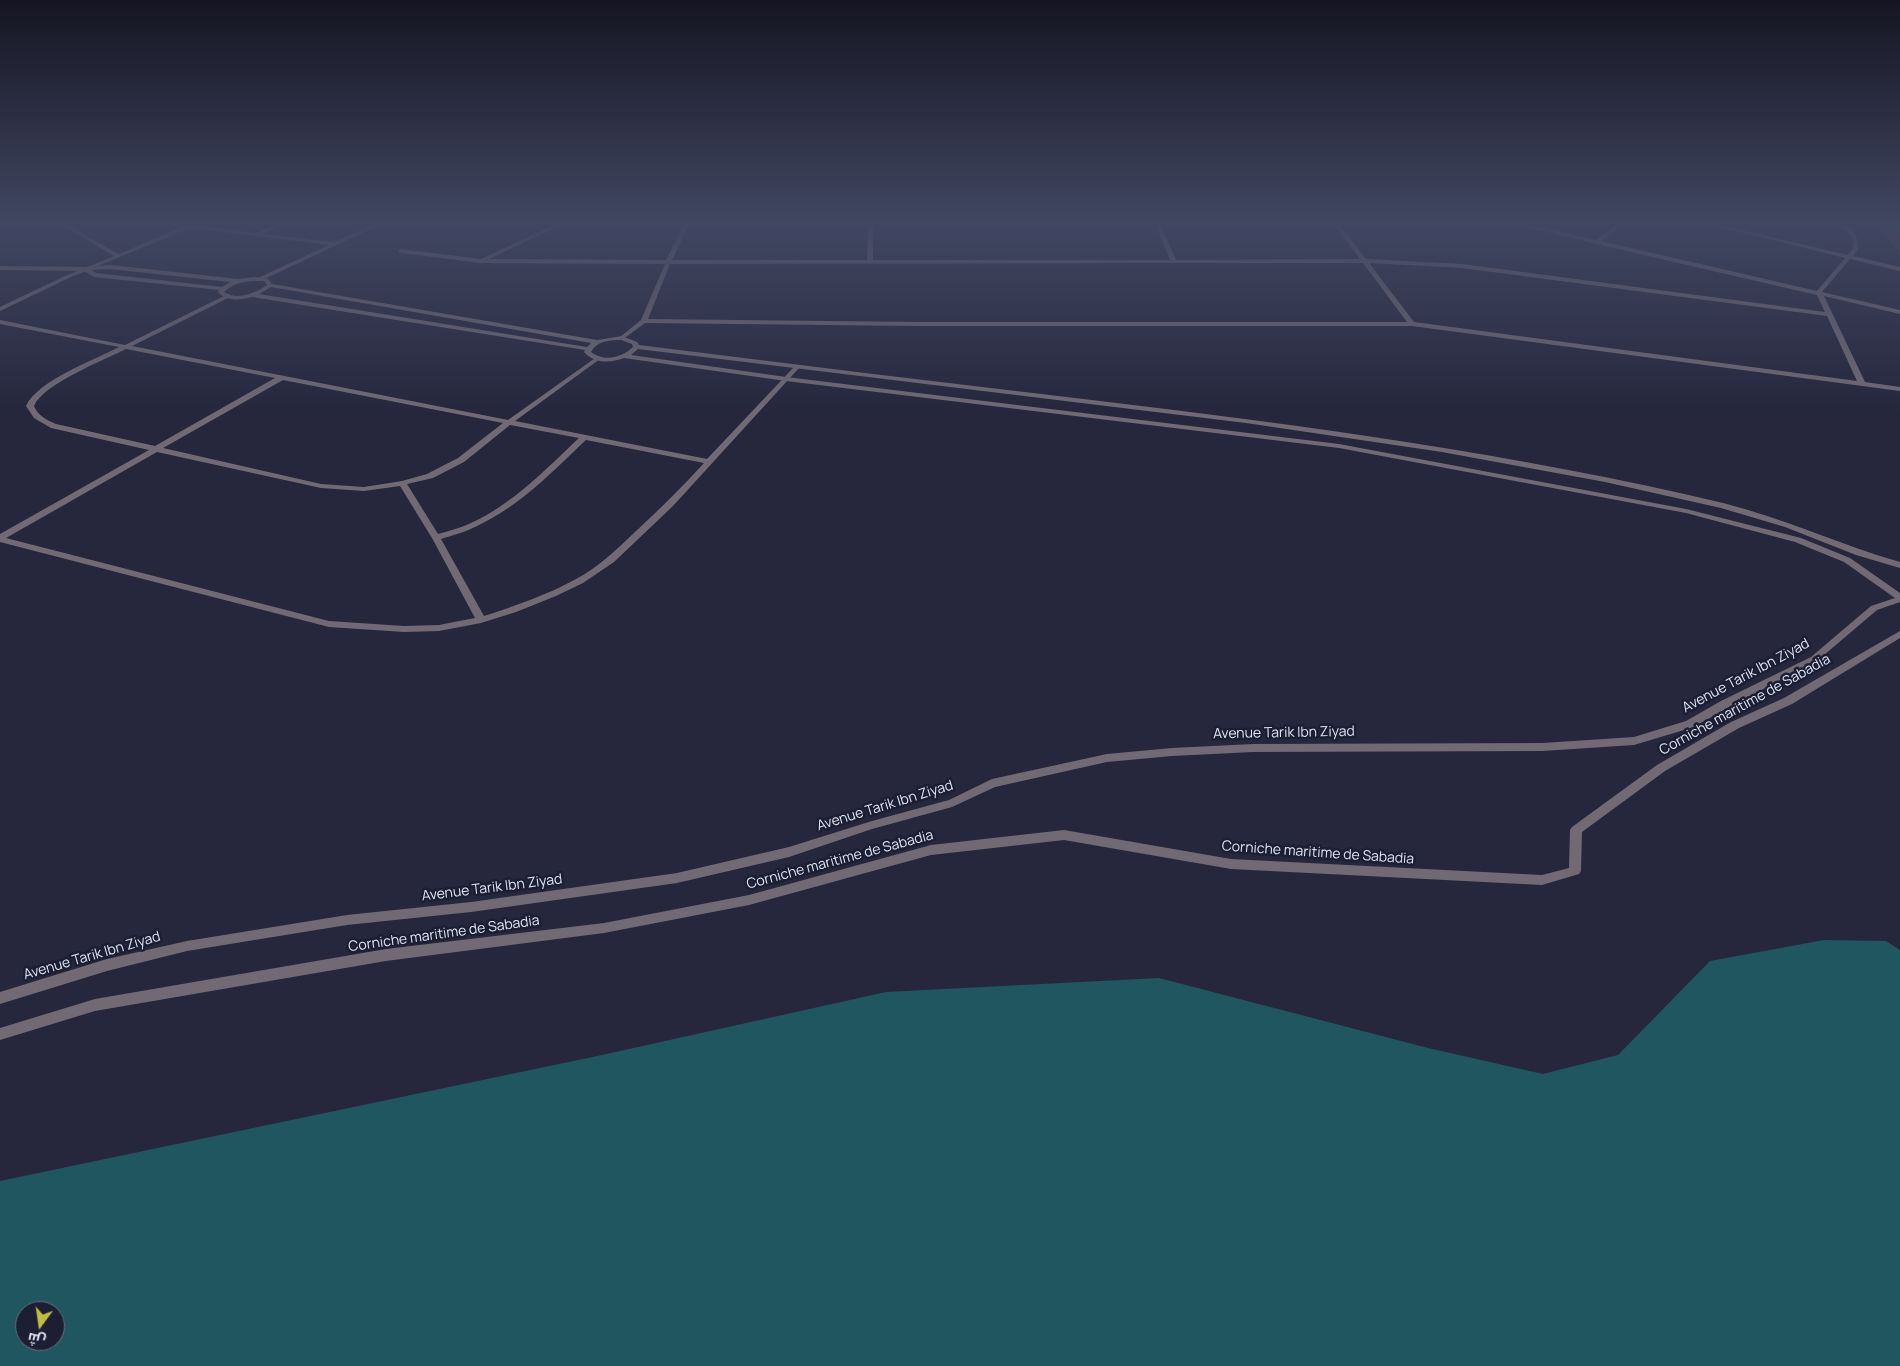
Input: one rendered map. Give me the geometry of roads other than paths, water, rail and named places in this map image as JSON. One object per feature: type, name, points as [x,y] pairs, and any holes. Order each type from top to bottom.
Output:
[{"type":"street","points":[[0,309],[48,287]]},
{"type":"street","points":[[201,287],[222,289],[227,287]]},
{"type":"street","points":[[252,295],[269,287]]},
{"type":"street","points":[[274,287],[598,342],[622,338],[644,321],[658,287]]},
{"type":"street","points":[[1385,287],[1412,324]]},
{"type":"street","points":[[1618,287],[1831,315]]},
{"type":"street","points":[[1796,287],[1900,312]]},
{"type":"street","points":[[1819,292],[1823,287]]},
{"type":"street","points":[[222,289],[222,294],[228,296],[252,295],[588,349],[598,342]]},
{"type":"street","points":[[1819,292],[1862,384]]},
{"type":"street","points":[[228,296],[56,381],[33,399],[30,406],[32,413],[39,419],[54,426],[322,486],[364,489],[402,483],[447,469],[598,358]]},
{"type":"street","points":[[386,316],[401,308]]},
{"type":"street","points":[[644,321],[936,324],[1412,324],[1900,390]]},
{"type":"street","points":[[0,322],[710,462]]},
{"type":"street","points":[[622,338],[635,343],[636,348]]},
{"type":"street","points":[[588,349],[589,354],[598,358],[624,356],[636,348],[1246,421],[1442,450],[1606,480],[1723,506],[1788,525],[1859,553],[1900,565]]},
{"type":"street","points":[[624,356],[786,379],[1339,446],[1686,511],[1798,540],[1847,560],[1900,598]]},
{"type":"street","points":[[0,539],[329,624],[404,629],[439,628],[481,620],[553,594],[580,581],[603,566],[630,543],[710,462],[796,368]]},
{"type":"street","points":[[0,539],[281,378]]},
{"type":"street","points":[[436,538],[478,523],[501,510],[527,490],[584,438]]},
{"type":"street","points":[[402,483],[436,538],[481,620]]},
{"type":"street","name":"Avenue Tarik Ibn Ziyad","points":[[0,998],[107,965],[187,946],[347,920],[481,906],[677,878],[789,852],[872,825],[952,803],[992,783],[1107,758],[1172,752],[1253,748],[1543,747],[1634,741],[1690,724],[1814,659],[1874,608],[1900,598]]},
{"type":"street","name":"Corniche maritime de Sabadia","points":[[0,1034],[95,1005],[386,955],[604,928],[749,900],[931,850],[1064,835],[1230,864],[1542,880],[1575,871],[1576,830],[1661,768],[1735,725],[1788,701],[1900,634]]}]
